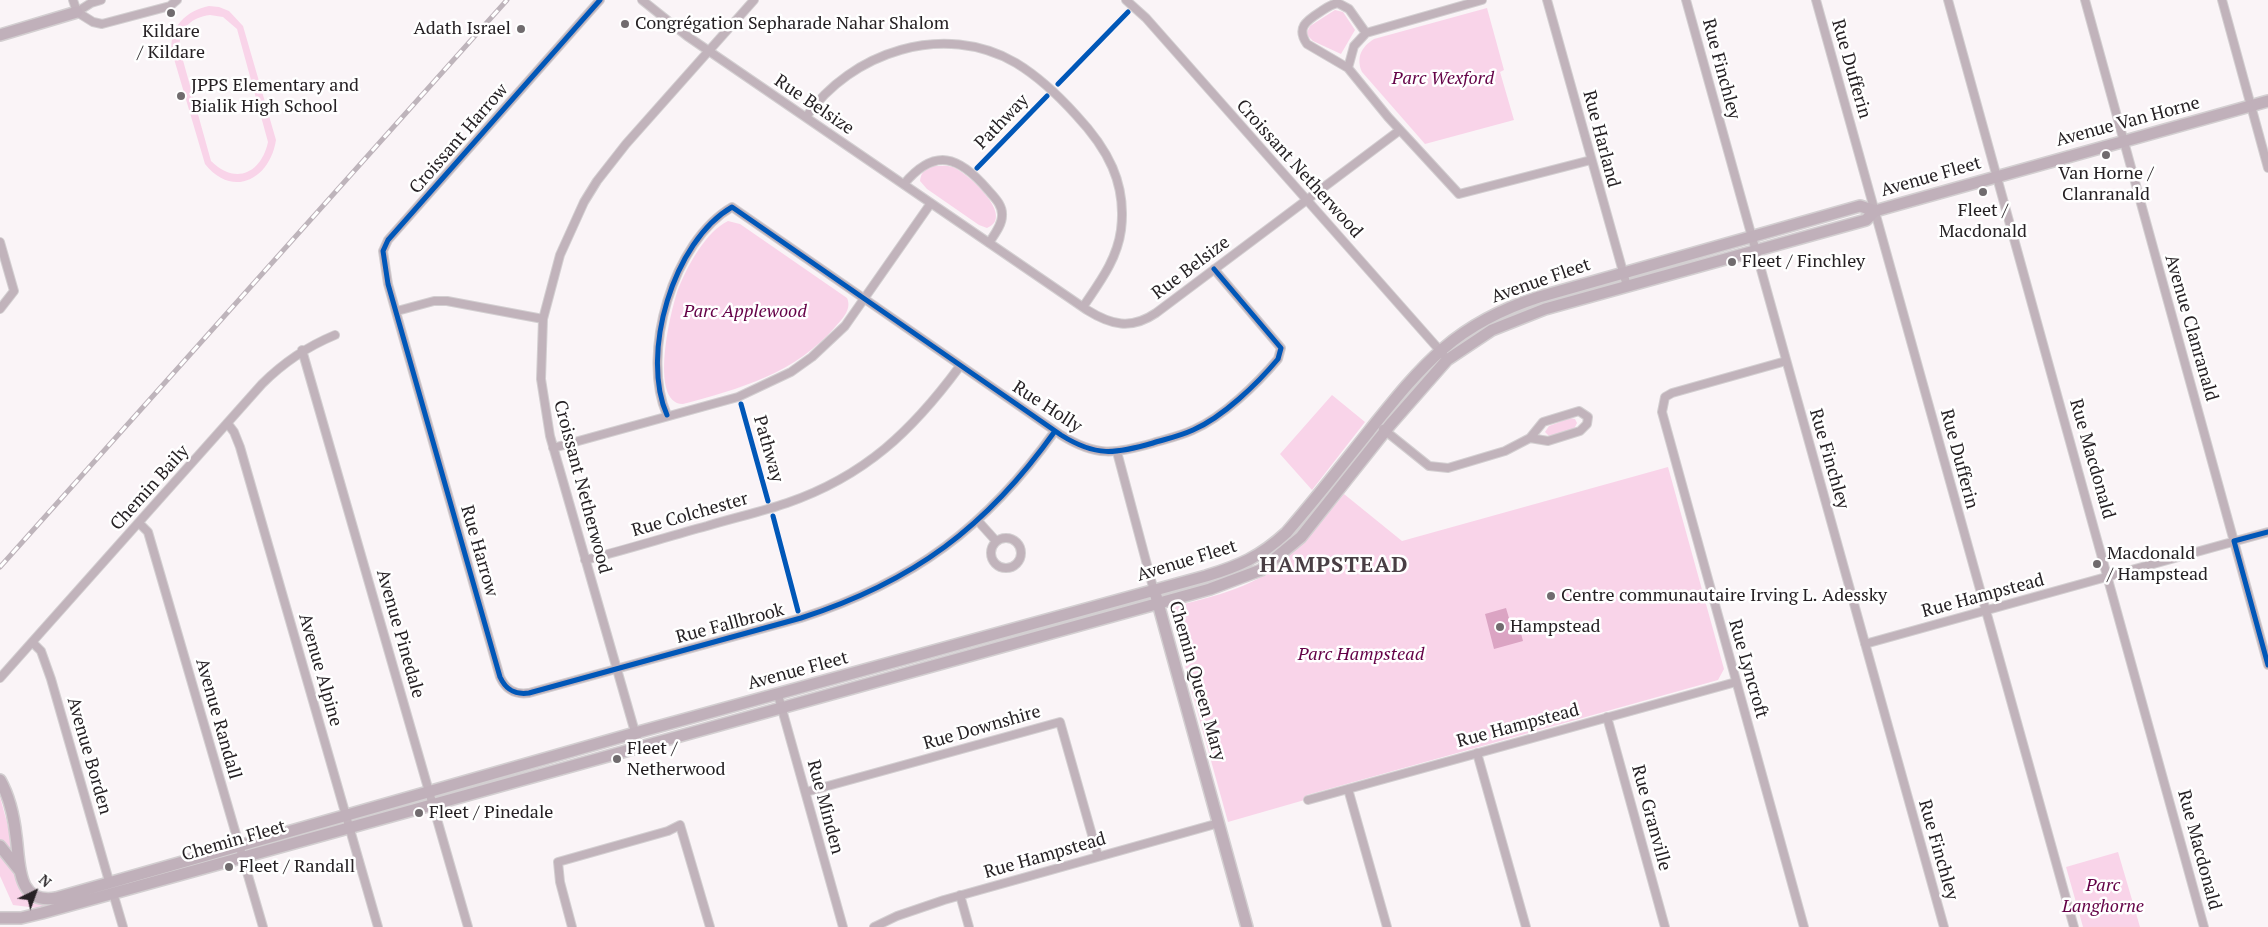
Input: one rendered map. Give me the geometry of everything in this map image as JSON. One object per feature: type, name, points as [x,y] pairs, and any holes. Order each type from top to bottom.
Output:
[{"type":"main road","points":[[0,35],[77,12]]},
{"type":"main road","name":"Avenue Van Horne","points":[[1997,177],[2268,102]]},
{"type":"main road","name":"Avenue Fleet","points":[[476,792],[1247,577],[1282,555],[1301,537],[1385,431],[1448,360],[1482,336],[1518,318],[1866,220],[1875,211],[1997,177]]},
{"type":"main road","name":"Avenue Fleet","points":[[472,780],[1239,566],[1266,550],[1286,533],[1413,376],[1440,350],[1480,322],[1510,307],[1860,206],[1875,211]]},
{"type":"main road","name":"Chemin Queen Mary","points":[[1154,591],[1248,927]]},
{"type":"main road","points":[[0,780],[15,826],[20,871]]},
{"type":"main road","name":"Chemin Fleet","points":[[20,871],[27,889],[36,896],[56,898],[109,881],[472,780]]},
{"type":"main road","name":"Chemin Fleet","points":[[3,918],[33,916],[476,792]]},
{"type":"main road","points":[[0,846],[20,871]]},
{"type":"street","points":[[73,0],[77,12],[93,22],[102,24],[170,6],[177,0]]},
{"type":"street","points":[[77,12],[91,3],[101,0]]},
{"type":"street","name":"Croissant Harrow","points":[[396,311],[383,263],[383,251],[388,240],[600,0]]},
{"type":"street","points":[[642,0],[687,36],[708,50]]},
{"type":"street","name":"Croissant Netherwood","points":[[639,746],[553,448],[542,389],[543,319],[560,255],[584,202],[612,160],[754,0]]},
{"type":"street","name":"Croissant Netherwood","points":[[1126,0],[1307,200],[1448,360]]},
{"type":"street","points":[[1133,6],[1140,0]]},
{"type":"street","points":[[1348,68],[1354,46],[1366,33],[1482,0]]},
{"type":"street","name":"Rue Harland","points":[[1547,0],[1627,286]]},
{"type":"street","name":"Rue Finchley","points":[[1686,0],[1944,927]]},
{"type":"street","name":"Rue Dufferin","points":[[1816,0],[2074,927]]},
{"type":"street","name":"Rue Macdonald","points":[[1948,0],[2204,927]]},
{"type":"street","name":"Avenue Clanranald","points":[[2084,0],[2268,665]]},
{"type":"street","points":[[2222,0],[2268,168]]},
{"type":"street","points":[[1366,33],[1349,9],[1338,3],[1327,7],[1305,21],[1302,27],[1303,38],[1307,44],[1348,68],[1400,130],[1459,194],[1591,160]]},
{"type":"street","points":[[806,117],[824,94],[850,73],[879,56],[904,48],[935,45],[972,47],[1001,56],[1030,72],[1052,90],[1102,146],[1118,180],[1122,216],[1116,252],[1101,281],[1083,307]]},
{"type":"street","name":"Rue Belsize","points":[[708,50],[988,243],[1083,307],[1112,323],[1138,322],[1156,313],[1400,130]]},
{"type":"street","points":[[904,184],[918,168],[934,160],[944,160],[962,166],[979,180],[999,204],[1002,211],[1000,224],[988,243]]},
{"type":"street","points":[[553,448],[738,396],[791,372],[830,341],[845,326],[930,203]]},
{"type":"street","name":"Rue Holly","points":[[667,415],[662,403],[659,387],[659,348],[663,318],[683,262],[706,229],[722,213],[732,207],[1055,431],[1082,446],[1117,452],[1176,436],[1205,424],[1227,407],[1278,359],[1281,348],[1214,270]]},
{"type":"street","points":[[0,242],[14,290],[0,309]]},
{"type":"street","points":[[396,311],[429,302],[447,301],[543,319]]},
{"type":"street","name":"Rue Harrow","points":[[396,311],[503,683],[511,691],[522,694],[616,670]]},
{"type":"street","name":"Chemin Baily","points":[[0,678],[273,373],[302,350],[335,335]]},
{"type":"street","name":"Avenue Pinedale","points":[[302,350],[468,927]]},
{"type":"street","name":"Rue Lyncroft","points":[[1786,361],[1672,392],[1665,397],[1662,404],[1663,419],[1804,927]]},
{"type":"street","name":"Rue Colchester","points":[[585,560],[786,504],[831,485],[860,467],[904,433],[930,406],[960,366]]},
{"type":"street","points":[[1376,423],[1421,461],[1438,468],[1448,468],[1505,451],[1530,438],[1543,422],[1578,411],[1588,417],[1587,424],[1580,432],[1548,441],[1530,438]]},
{"type":"street","name":"Avenue Alpine","points":[[228,424],[234,432],[240,447],[378,927]]},
{"type":"street","name":"Rue Fallbrook","points":[[616,670],[844,604],[905,575],[978,521],[1019,478],[1055,431]]},
{"type":"street","name":"Chemin Queen Mary","points":[[1117,452],[1154,591]]},
{"type":"street","points":[[978,521],[996,541]]},
{"type":"street","name":"Avenue Randall","points":[[139,523],[148,532],[263,927]]},
{"type":"street","name":"Rue Hampstead","points":[[1865,644],[2268,532]]},
{"type":"street","points":[[1005,538],[1015,541],[1021,554],[1017,564],[1009,569],[994,564],[990,555],[996,541],[1005,538]]},
{"type":"street","name":"Avenue Borden","points":[[32,642],[41,651],[51,679],[109,881]]},
{"type":"street","name":"Rue Hampstead","points":[[1308,800],[1736,682]]},
{"type":"street","name":"Rue Minden","points":[[778,695],[843,927]]},
{"type":"street","name":"Rue Granville","points":[[1607,717],[1665,927]]},
{"type":"street","name":"Rue Downshire","points":[[806,792],[1060,722],[1098,856]]},
{"type":"street","points":[[1478,753],[1526,927]]},
{"type":"street","points":[[1348,789],[1386,927]]},
{"type":"street","name":"Rue Hampstead","points":[[874,927],[922,906],[1219,823]]},
{"type":"street","points":[[572,927],[560,882],[558,862],[668,831],[680,825],[710,927]]},
{"type":"street","points":[[113,893],[123,927]]},
{"type":"street","points":[[960,895],[969,927]]},
{"type":"green space","points":[[209,6],[219,7],[229,11],[243,26],[276,140],[266,165],[249,180],[238,182],[227,180],[216,175],[205,164],[172,52],[173,35],[176,28],[187,16]],"holes":[[[203,16],[223,17],[237,29],[268,142],[260,162],[246,172],[238,174],[229,173],[211,161],[179,46],[182,33],[188,24]]]},
{"type":"green space","name":"Parc Wexford","points":[[1487,8],[1504,70],[1500,72],[1514,120],[1425,144],[1362,72],[1360,67],[1361,53],[1374,39]]},
{"type":"green space","points":[[1335,10],[1343,12],[1355,30],[1341,54],[1313,41],[1306,34],[1310,26]]},
{"type":"green space","points":[[933,166],[953,167],[978,186],[993,205],[996,215],[994,222],[987,228],[979,225],[927,189],[920,181],[921,175]]},
{"type":"green space","name":"Parc Applewood","points":[[728,221],[740,224],[847,298],[848,310],[820,342],[803,356],[785,367],[746,385],[683,404],[672,400],[666,389],[664,372],[665,353],[671,314],[679,287],[693,258],[705,240]]},
{"type":"green space","points":[[1332,395],[1365,422],[1312,490],[1280,454]]},
{"type":"green space","points":[[1570,418],[1575,419],[1577,423],[1574,429],[1549,436],[1545,432],[1549,426]]},
{"type":"green space","name":"Parc Hampstead","points":[[1668,467],[1724,669],[1718,680],[1307,795],[1308,799],[1228,822],[1187,674],[1174,612],[1176,606],[1235,589],[1252,582],[1268,572],[1283,561],[1309,536],[1344,494],[1402,541]]},
{"type":"green space","points":[[0,797],[8,826],[12,852],[0,840]]},
{"type":"green space","points":[[0,851],[14,871],[23,892],[58,903],[37,908],[13,905],[0,876]]},
{"type":"green space","name":"Parc Langhorne","points":[[2118,852],[2140,927],[2083,927],[2066,867]]},
{"type":"shaded area","name":"Hampstead","points":[[1506,608],[1512,628],[1519,626],[1523,641],[1494,649],[1485,614]]},
{"type":"railway","points":[[0,567],[507,0]]},
{"type":"cycle path","points":[[600,0],[388,240],[383,251],[388,284],[500,677],[508,688],[519,693],[529,693],[801,618],[841,604],[878,587],[913,568],[944,547],[974,523],[1002,496],[1055,431]]},
{"type":"cycle path","points":[[1058,84],[1128,12]]},
{"type":"cycle path","name":"Pathway","points":[[977,168],[1047,96]]},
{"type":"cycle path","points":[[667,415],[660,390],[657,362],[660,331],[667,301],[678,272],[693,245],[711,223],[732,207],[1061,435],[1073,442],[1095,450],[1116,451],[1140,447],[1193,430],[1216,417],[1239,399],[1278,359],[1281,348],[1214,269]]},
{"type":"cycle path","name":"Pathway","points":[[741,404],[768,501]]},
{"type":"cycle path","points":[[773,516],[798,611]]},
{"type":"cycle path","points":[[2268,532],[2234,541],[2268,665]]},
{"type":"place","name":"Kildare / Kildare","points":[[171,13]]},
{"type":"place","name":"Congrégation Sepharade Nahar Shalom","points":[[625,24]]},
{"type":"place","name":"Adath Israel","points":[[521,29]]},
{"type":"place","name":"JPPS Elementary and Bialik High School","points":[[181,96]]},
{"type":"place","name":"Van Horne / Clanranald","points":[[2106,155]]},
{"type":"place","name":"Fleet / Macdonald","points":[[1983,192]]},
{"type":"place","name":"Fleet / Finchley","points":[[1732,262]]},
{"type":"place","name":"Macdonald / Hampstead","points":[[2097,564]]},
{"type":"place","name":"Centre communautaire Irving L. Adessky","points":[[1551,596]]},
{"type":"place","name":"Hampstead","points":[[1500,627]]},
{"type":"place","name":"Fleet / Netherwood","points":[[617,759]]},
{"type":"place","name":"Fleet / Pinedale","points":[[419,813]]},
{"type":"place","name":"Fleet / Randall","points":[[229,867]]},
{"type":"district","name":"HAMPSTEAD","points":[[1334,566]]}]
